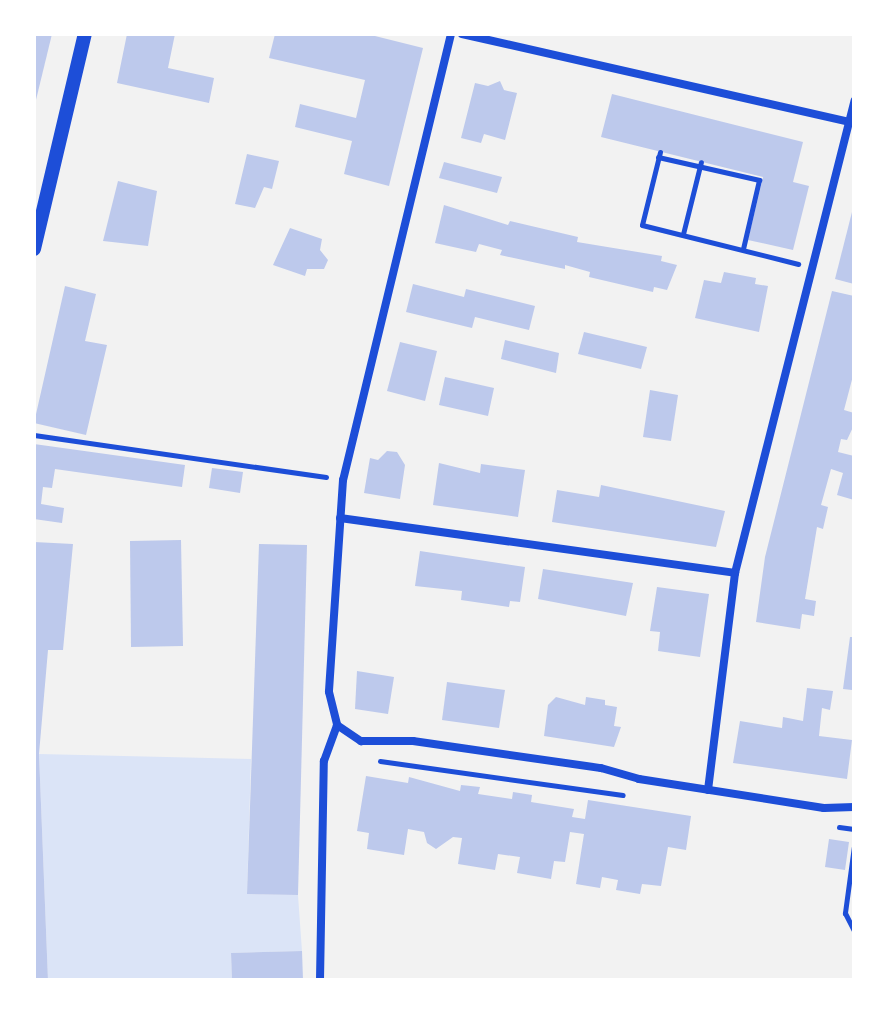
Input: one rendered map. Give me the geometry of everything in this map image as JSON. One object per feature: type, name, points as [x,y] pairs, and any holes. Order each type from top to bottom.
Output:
[{"type":"street","points":[[34,249],[85,34]]},
{"type":"street","points":[[320,980],[324,761],[337,725],[329,692],[343,480],[451,34]]},
{"type":"street","points":[[462,34],[849,122]]},
{"type":"street","points":[[708,790],[735,573],[854,101]]},
{"type":"street","points":[[340,518],[735,573]]},
{"type":"street","points":[[337,725],[361,741],[429,743],[601,768],[708,790],[824,808],[854,807]]},
{"type":"path","points":[[743,249],[759,180],[659,154],[642,225],[814,268]]},
{"type":"path","points":[[683,234],[700,164]]},
{"type":"path","points":[[34,435],[343,480]]},
{"type":"path","points":[[366,758],[625,795]]},
{"type":"path","points":[[829,825],[854,829]]},
{"type":"path","points":[[854,846],[845,913],[854,931]]},
{"type":"shaded area","points":[[39,754],[251,759],[247,894],[298,895],[302,951],[231,953],[232,980],[48,980]]},
{"type":"building","points":[[34,34],[52,34],[35,104],[34,104]]},
{"type":"building","points":[[127,34],[175,34],[168,68],[214,78],[209,103],[117,83]]},
{"type":"building","points":[[275,34],[367,34],[423,48],[389,186],[344,174],[352,141],[295,127],[300,104],[356,118],[365,80],[269,58]]},
{"type":"building","points":[[500,81],[504,90],[517,93],[505,140],[484,134],[481,143],[461,138],[475,83],[488,86]]},
{"type":"building","points":[[612,94],[803,142],[793,182],[809,186],[793,250],[748,240],[763,177],[601,137]]},
{"type":"building","points":[[247,154],[279,161],[272,189],[264,187],[255,208],[235,204]]},
{"type":"building","points":[[444,162],[502,177],[497,193],[439,178]]},
{"type":"building","points":[[118,181],[157,191],[148,246],[103,241]]},
{"type":"building","points":[[444,205],[508,225],[510,221],[578,237],[577,242],[662,256],[661,261],[677,265],[667,290],[654,287],[653,292],[589,277],[590,272],[565,265],[565,269],[500,255],[502,250],[479,244],[476,252],[435,243]]},
{"type":"building","points":[[854,208],[854,284],[835,279]]},
{"type":"building","points":[[290,228],[322,239],[320,250],[328,260],[324,269],[307,269],[305,276],[273,265]]},
{"type":"building","points":[[724,272],[756,278],[755,284],[768,286],[759,332],[695,318],[704,280],[721,283]]},
{"type":"building","points":[[413,284],[464,297],[466,289],[535,306],[529,330],[475,317],[472,328],[406,312]]},
{"type":"building","points":[[65,286],[96,294],[85,341],[107,345],[86,435],[34,423]]},
{"type":"building","points":[[832,291],[854,296],[854,372],[844,410],[854,413],[854,425],[847,440],[841,439],[838,452],[854,456],[854,500],[837,495],[843,473],[831,469],[821,505],[828,507],[823,529],[817,527],[805,599],[816,601],[814,616],[802,614],[800,629],[756,622],[765,557]]},
{"type":"building","points":[[584,332],[647,347],[641,369],[578,354]]},
{"type":"building","points":[[505,340],[559,353],[556,373],[501,359]]},
{"type":"building","points":[[400,342],[437,351],[425,401],[387,391]]},
{"type":"building","points":[[445,377],[494,388],[488,416],[439,405]]},
{"type":"building","points":[[650,390],[678,395],[671,441],[643,437]]},
{"type":"building","points":[[34,444],[185,465],[182,487],[55,469],[52,488],[43,487],[41,504],[64,508],[62,523],[34,519]]},
{"type":"building","points":[[387,451],[397,452],[405,465],[400,499],[364,493],[370,458],[378,460]]},
{"type":"building","points":[[439,463],[480,473],[481,464],[525,470],[518,517],[433,505]]},
{"type":"building","points":[[212,468],[243,472],[240,493],[209,488]]},
{"type":"building","points":[[601,485],[725,511],[716,547],[552,522],[557,490],[599,497]]},
{"type":"building","points":[[181,540],[183,646],[131,647],[130,541]]},
{"type":"building","points":[[34,542],[73,544],[63,650],[48,650],[39,754],[48,980],[34,980]]},
{"type":"building","points":[[259,544],[307,545],[298,895],[247,894]]},
{"type":"building","points":[[420,551],[525,567],[520,602],[510,601],[509,607],[461,600],[462,591],[415,586]]},
{"type":"building","points":[[543,569],[633,583],[626,616],[538,599]]},
{"type":"building","points":[[657,587],[709,594],[700,657],[658,651],[660,632],[650,631]]},
{"type":"building","points":[[850,637],[854,637],[854,699],[852,690],[843,689]]},
{"type":"building","points":[[357,671],[394,677],[388,714],[355,709]]},
{"type":"building","points":[[447,682],[505,690],[499,728],[442,720]]},
{"type":"building","points":[[807,688],[833,691],[830,710],[822,708],[819,736],[852,740],[847,779],[733,763],[740,721],[782,728],[783,717],[803,721]]},
{"type":"building","points":[[556,697],[585,705],[586,697],[605,700],[605,705],[617,707],[614,726],[621,727],[614,747],[544,736],[548,705]]},
{"type":"building","points":[[366,776],[408,783],[409,777],[460,791],[461,785],[480,787],[478,794],[512,799],[513,792],[532,795],[531,802],[574,809],[572,817],[585,819],[588,800],[691,816],[686,850],[668,847],[661,886],[642,884],[640,894],[616,890],[618,880],[602,877],[600,888],[576,884],[584,834],[570,832],[565,862],[554,861],[551,879],[517,873],[520,857],[498,854],[495,870],[458,864],[462,838],[453,837],[436,849],[427,843],[424,832],[408,829],[404,855],[367,849],[369,833],[357,831]]},
{"type":"building","points":[[829,839],[849,842],[845,870],[825,867]]},
{"type":"building","points":[[302,951],[303,980],[232,980],[231,953]]}]
